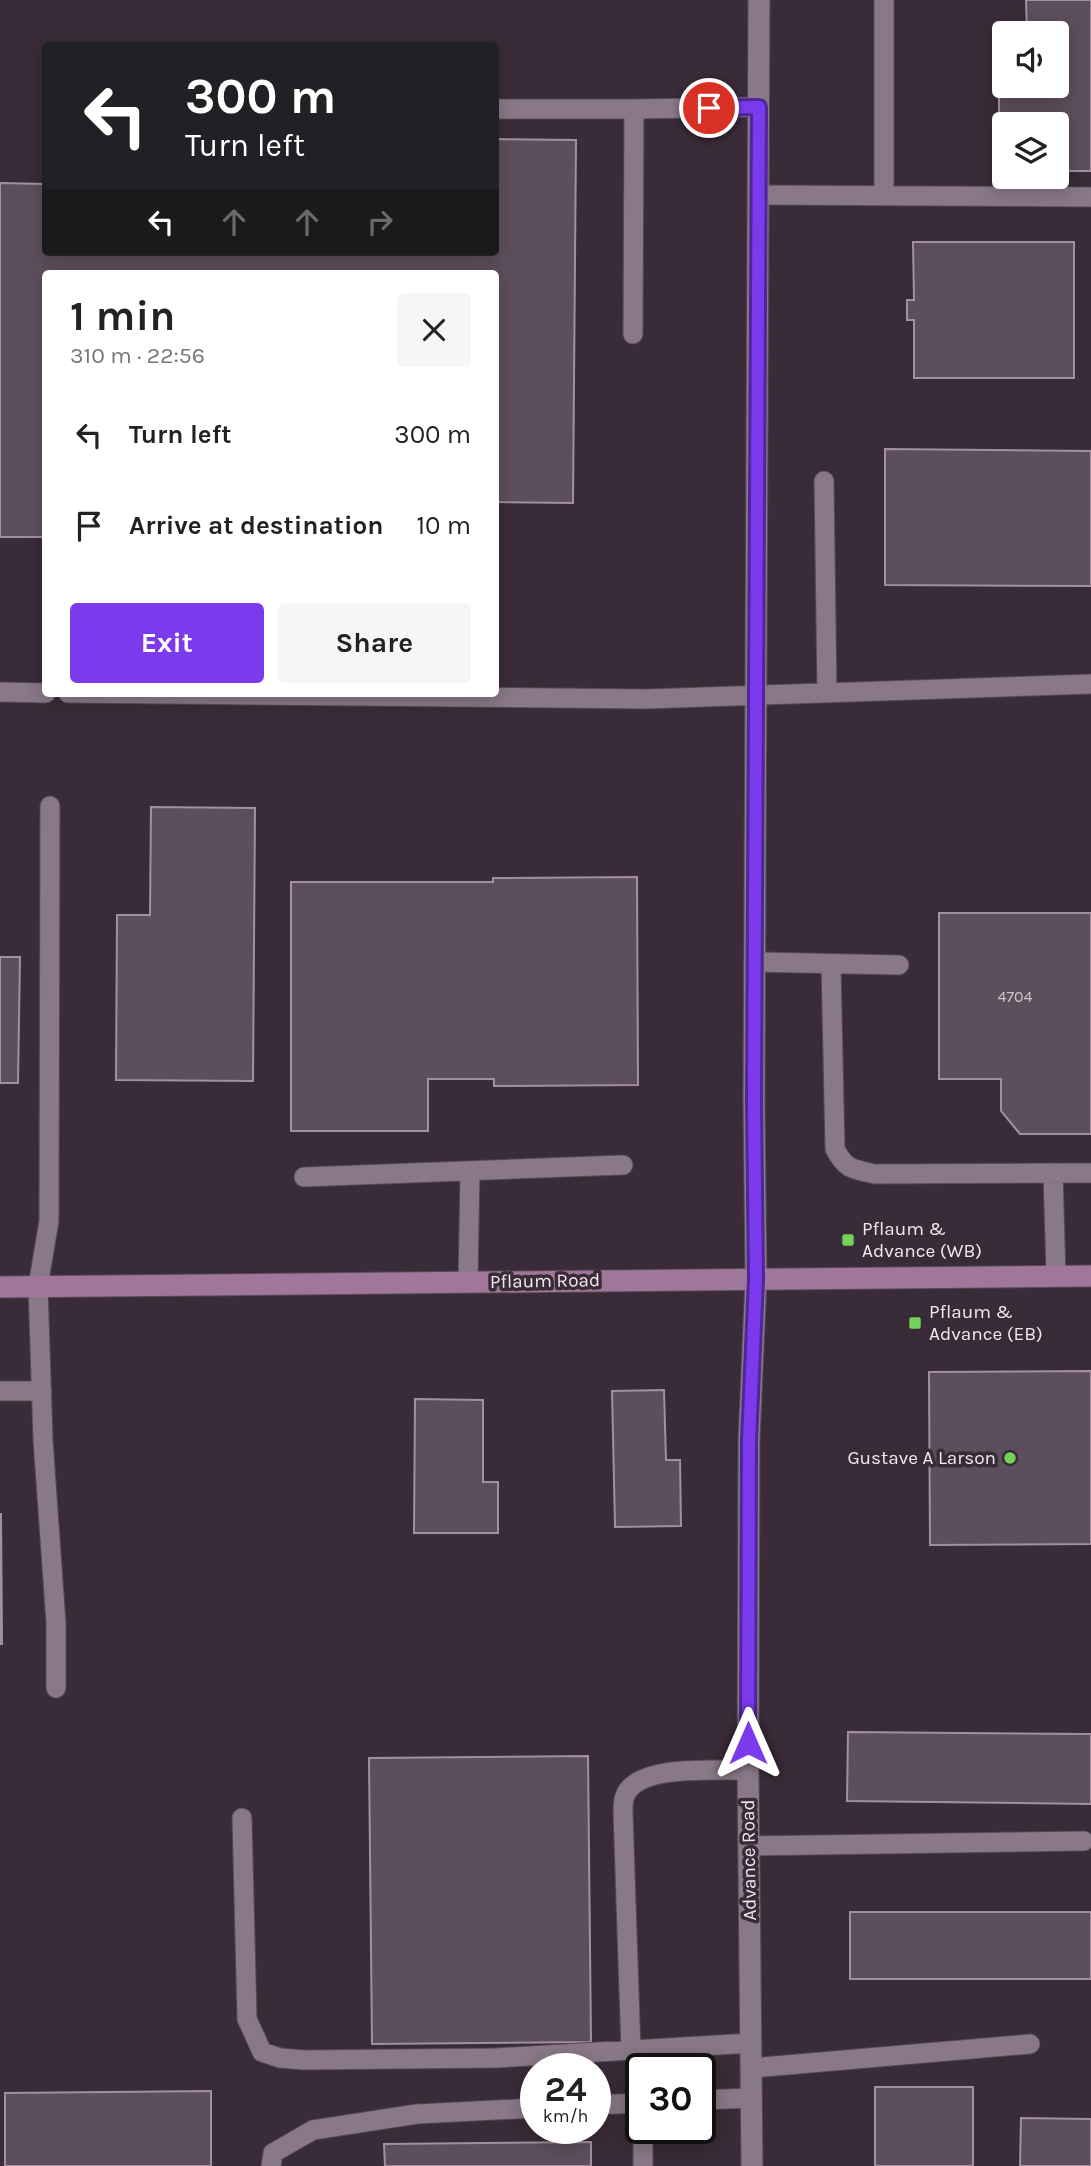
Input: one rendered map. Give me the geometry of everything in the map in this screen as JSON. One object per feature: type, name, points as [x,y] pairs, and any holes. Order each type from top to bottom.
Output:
[{"type":"street","name":"Advance Road","points":[[752,2166],[748,1770],[749,1440],[756,1279],[759,0]]},
{"type":"street","name":"Pflaum Road","points":[[0,1287],[1091,1276]]},
{"type":"lane","points":[[884,0],[884,196]]},
{"type":"lane","points":[[499,109],[759,107]]},
{"type":"lane","points":[[633,334],[634,109]]},
{"type":"lane","points":[[759,195],[1091,197]]},
{"type":"lane","points":[[824,481],[827,693]]},
{"type":"lane","points":[[453,697],[646,699],[1091,684]]},
{"type":"lane","points":[[0,692],[42,693]]},
{"type":"lane","points":[[50,806],[49,1220],[38,1286],[43,1440],[56,1623],[56,1688]]},
{"type":"lane","points":[[756,962],[899,965]]},
{"type":"lane","points":[[831,964],[835,1149],[843,1164],[875,1174],[1091,1173]]},
{"type":"lane","points":[[303,1177],[623,1165]]},
{"type":"lane","points":[[468,1282],[470,1171]]},
{"type":"lane","points":[[1053,1173],[1055,1276]]},
{"type":"lane","points":[[0,1391],[43,1391]]},
{"type":"lane","points":[[631,2051],[623,1812],[625,1794],[638,1781],[658,1773],[748,1770]]},
{"type":"lane","points":[[242,1818],[247,2019],[262,2052],[280,2058],[304,2060],[495,2058],[752,2043]]},
{"type":"lane","points":[[749,1846],[1084,1841]]},
{"type":"lane","points":[[752,2068],[1030,2044]]},
{"type":"lane","points":[[716,2099],[752,2098]]},
{"type":"lane","points":[[271,2166],[273,2152],[313,2130],[417,2114],[520,2109]]},
{"type":"lane","points":[[643,2144],[643,2166]]},
{"type":"building","points":[[1026,0],[1091,0],[1091,171],[1069,171],[1069,112],[999,112],[999,98],[1069,98],[1069,21],[1027,21]]},
{"type":"building","points":[[499,139],[576,140],[573,503],[499,502],[499,270],[42,270],[42,537],[0,537],[0,183],[42,184],[42,256],[499,256]]},
{"type":"building","points":[[913,242],[1074,242],[1074,378],[914,378],[914,320],[907,320],[907,300],[914,300]]},
{"type":"building","points":[[885,449],[1091,451],[1091,586],[885,585]]},
{"type":"building","points":[[151,807],[255,808],[253,1081],[116,1080],[117,915],[150,915]]},
{"type":"building","points":[[637,877],[638,1085],[494,1086],[494,1079],[428,1079],[428,1131],[291,1131],[291,882],[493,882],[493,878]]},
{"type":"building","points":[[939,913],[1091,913],[1091,1134],[1020,1134],[1001,1111],[1001,1079],[939,1079]]},
{"type":"building","points":[[0,957],[20,957],[18,1083],[0,1083]]},
{"type":"building","name":"Gustave A Larson","points":[[1091,1371],[1091,1544],[930,1545],[929,1372]]},
{"type":"building","points":[[664,1390],[666,1460],[680,1460],[681,1526],[615,1527],[612,1391]]},
{"type":"building","points":[[415,1399],[483,1400],[483,1482],[498,1482],[498,1533],[414,1533]]},
{"type":"building","points":[[1,1514],[2,1644],[0,1644]]},
{"type":"building","points":[[848,1732],[1091,1734],[1091,1804],[847,1801]]},
{"type":"building","points":[[588,1756],[591,2042],[372,2044],[369,1758]]},
{"type":"building","points":[[850,1912],[1091,1912],[1091,1979],[850,1979]]},
{"type":"building","points":[[875,2087],[973,2087],[973,2166],[875,2166]]},
{"type":"building","points":[[211,2091],[211,2166],[5,2166],[5,2093]]},
{"type":"building","points":[[1021,2118],[1091,2119],[1091,2166],[1020,2166]]},
{"type":"building","points":[[384,2144],[591,2144],[591,2166],[385,2166]]},
{"type":"place","name":"Pflaum & Advance (WB)","points":[[848,1240]]},
{"type":"place","name":"Pflaum & Advance (EB)","points":[[915,1323]]},
{"type":"place","name":"Gustave A Larson","points":[[1010,1458]]},
{"type":"route","points":[[709,108],[759,107],[754,1101],[756,1279],[749,1440],[748,1743]]}]
